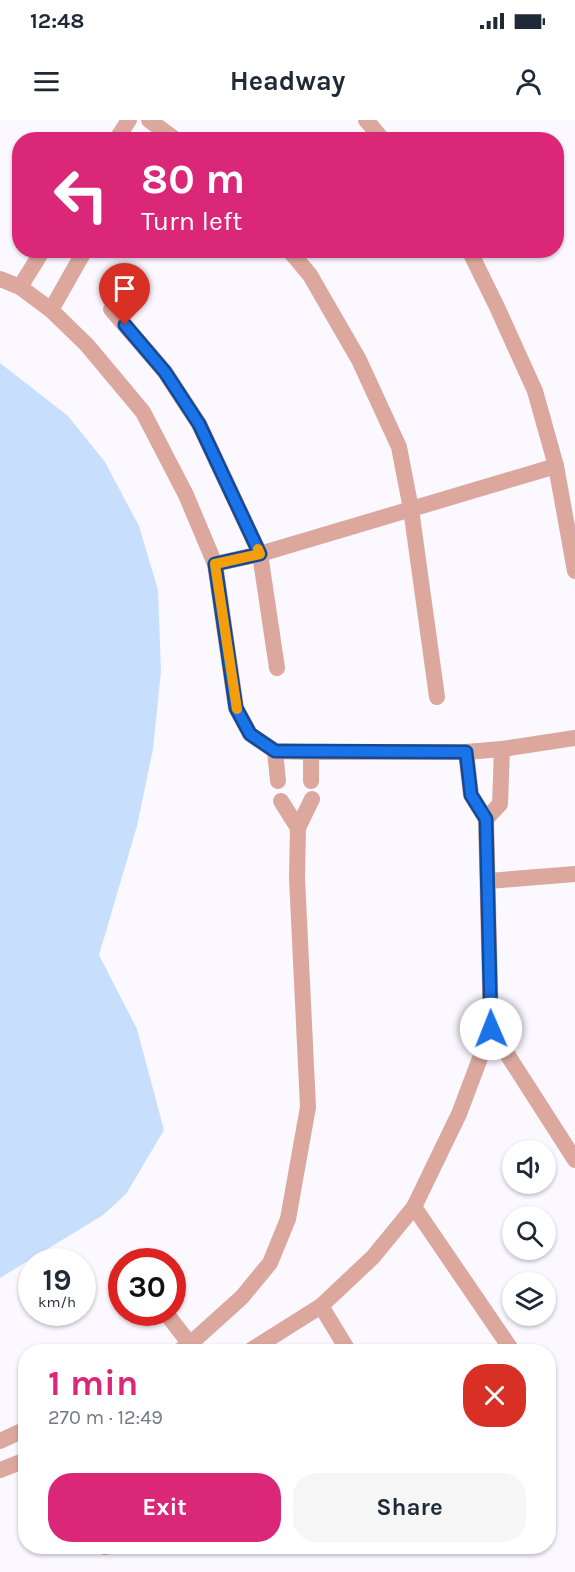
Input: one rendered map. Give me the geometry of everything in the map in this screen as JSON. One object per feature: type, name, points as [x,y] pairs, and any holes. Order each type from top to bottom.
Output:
[{"type":"street","points":[[366,120],[376,132]]},
{"type":"street","points":[[20,288],[38,258]]},
{"type":"street","points":[[51,310],[80,258]]},
{"type":"street","points":[[296,258],[310,274],[359,360],[399,447],[411,509],[437,697]]},
{"type":"street","points":[[473,258],[536,391],[556,466],[575,571]]},
{"type":"street","points":[[0,279],[20,288],[51,310],[87,345],[143,412],[186,495],[215,564],[236,708],[250,734],[275,751],[310,752],[466,752],[575,738]]},
{"type":"street","points":[[111,309],[165,372],[199,424],[260,554],[277,669]]},
{"type":"street","points":[[215,564],[260,554],[556,466]]},
{"type":"street","points":[[486,819],[500,804],[502,749]]},
{"type":"street","points":[[275,751],[278,781]]},
{"type":"street","points":[[310,752],[311,781]]},
{"type":"street","points":[[261,1344],[321,1306],[373,1257],[414,1207],[459,1114],[491,1029],[486,819],[471,795],[466,752]]},
{"type":"street","points":[[189,1344],[242,1297],[270,1263],[288,1219],[308,1107],[297,878],[298,828],[312,799]]},
{"type":"street","points":[[281,801],[298,828]]},
{"type":"street","points":[[488,881],[575,874]]},
{"type":"street","points":[[491,1029],[575,1160]]},
{"type":"street","points":[[414,1207],[508,1344]]},
{"type":"street","points":[[321,1306],[344,1344]]},
{"type":"street","points":[[172,1326],[182,1344]]},
{"type":"street","points":[[0,1441],[18,1433]]},
{"type":"street","points":[[0,1470],[18,1463]]},
{"type":"water","points":[[0,363],[68,416],[105,462],[139,526],[158,590],[161,671],[153,749],[137,826],[99,955],[137,1029],[164,1130],[126,1194],[103,1215],[49,1248],[18,1248],[18,1267],[0,1278]]},
{"type":"slow traffic","points":[[237,709],[215,564],[260,554],[258,549]]},
{"type":"route","points":[[125,325],[165,372],[199,424],[260,554],[215,564],[236,708],[250,734],[275,751],[466,752],[471,795],[486,819],[491,1029]]}]
